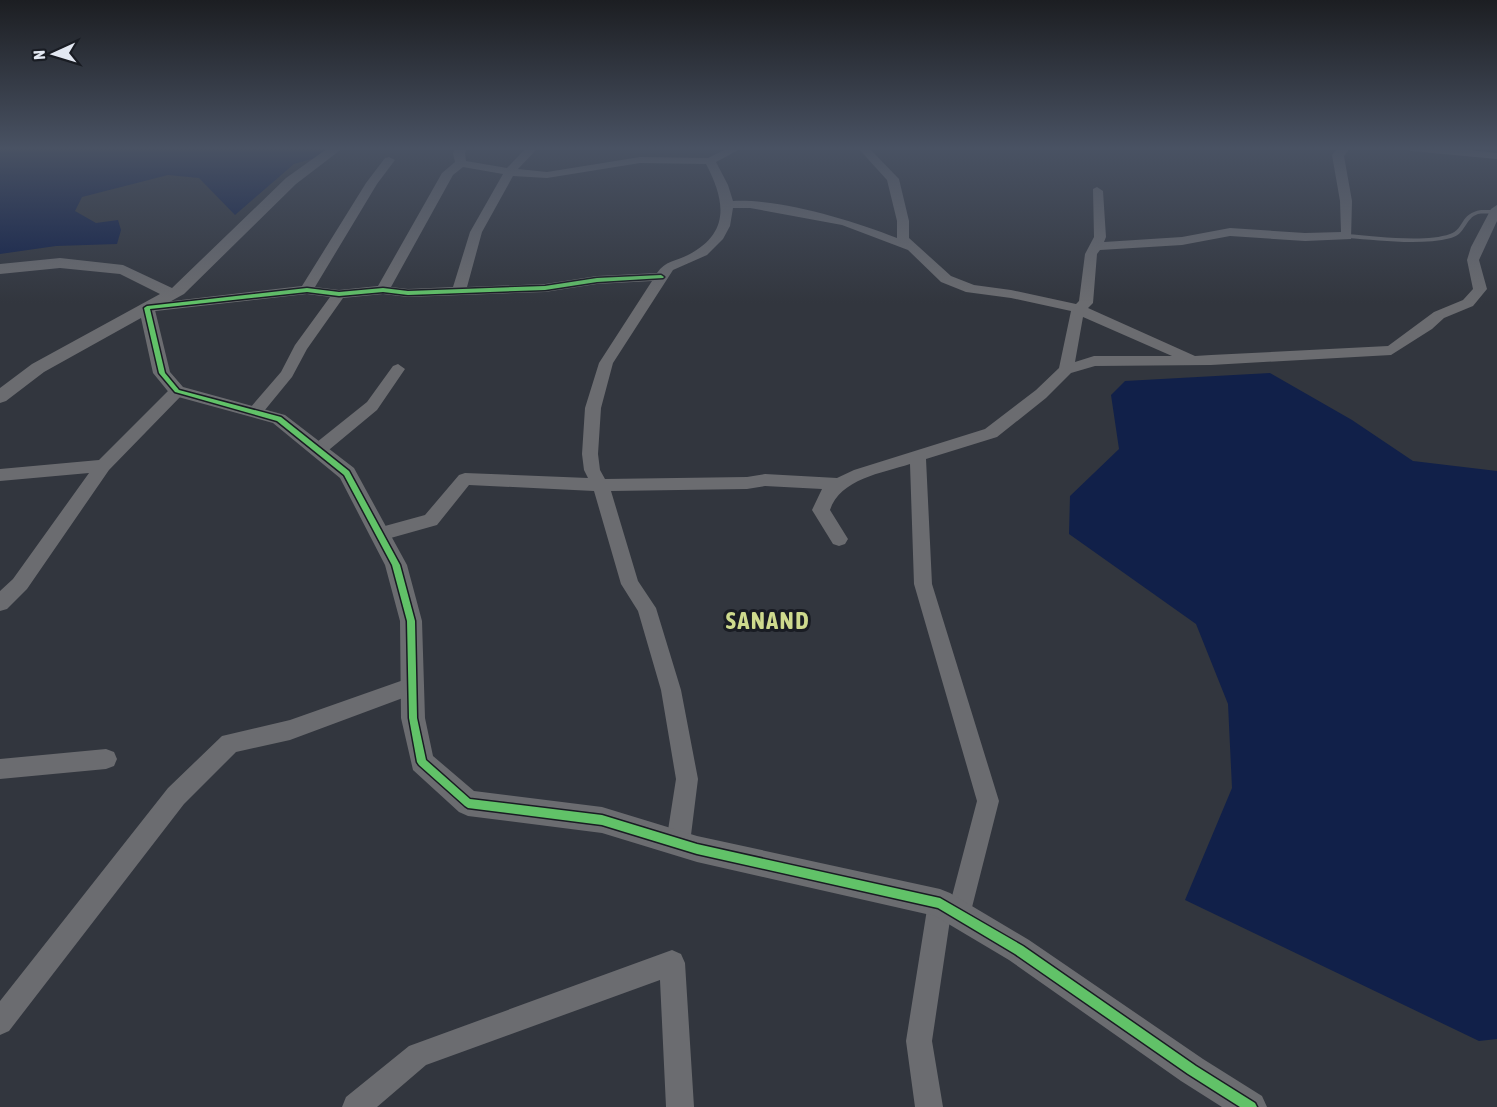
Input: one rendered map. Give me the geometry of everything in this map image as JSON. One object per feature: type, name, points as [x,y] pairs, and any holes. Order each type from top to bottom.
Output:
[{"type":"street","points":[[0,397],[38,368],[172,294],[271,200]]},
{"type":"street","points":[[307,290],[362,200]]},
{"type":"street","points":[[383,290],[433,200]]},
{"type":"street","points":[[459,291],[476,232],[492,200]]},
{"type":"street","points":[[678,843],[687,779],[671,690],[647,608],[630,584],[606,497],[592,470],[590,454],[593,408],[606,363],[661,277],[668,267],[693,259],[716,241],[726,225],[727,200]]},
{"type":"street","points":[[898,200],[905,225],[903,239],[946,279],[971,290],[1011,294],[1078,309],[1197,361]]},
{"type":"street","points":[[1066,370],[1078,309],[1086,303],[1091,254],[1100,237],[1098,200]]},
{"type":"street","points":[[1096,246],[1182,241],[1230,232],[1305,237],[1347,236],[1346,200]]},
{"type":"street","points":[[727,205],[750,204],[844,222],[910,247]]},
{"type":"street","points":[[839,539],[821,510],[826,496],[838,484],[860,474],[991,433],[1041,394],[1066,370],[1094,361],[1197,361],[1391,350],[1428,326],[1439,315],[1468,303],[1480,289],[1473,260],[1477,247],[1497,210]]},
{"type":"street","points":[[0,269],[60,262],[123,270],[172,294]]},
{"type":"street","points":[[147,308],[307,290],[339,294],[383,290],[408,293],[545,288],[597,280],[661,277]]},
{"type":"street","points":[[255,412],[286,374],[300,348],[339,294]]},
{"type":"street","points":[[147,308],[162,373],[177,391],[279,419],[348,473],[396,565],[411,621],[413,718],[422,762],[468,802],[602,820],[678,843],[950,908],[1019,950],[1192,1070],[1251,1107]]},
{"type":"street","points":[[318,450],[372,406],[398,369]]},
{"type":"street","points":[[0,603],[20,584],[103,466],[177,391]]},
{"type":"street","points":[[918,457],[923,584],[988,801],[950,908],[919,1041],[929,1107]]},
{"type":"street","points":[[0,475],[103,466]]},
{"type":"street","points":[[380,534],[431,520],[465,479],[600,485],[747,483],[765,480],[838,484]]},
{"type":"street","points":[[0,1023],[176,796],[230,743],[290,730],[412,686]]},
{"type":"street","points":[[0,769],[106,759]]},
{"type":"street","points":[[356,1107],[418,1055],[672,963],[680,1107]]},
{"type":"lane","points":[[1347,236],[1450,237],[1462,231],[1467,218],[1474,213],[1497,210]]},
{"type":"water","points":[[0,200],[81,200],[75,211],[96,223],[118,220],[121,230],[117,244],[56,246],[0,254]]},
{"type":"water","points":[[220,200],[253,200],[235,215]]},
{"type":"water","points":[[1270,373],[1352,420],[1413,461],[1497,471],[1497,1039],[1479,1041],[1185,900],[1232,788],[1228,704],[1196,624],[1069,534],[1070,496],[1119,449],[1111,395],[1125,381]]},
{"type":"cycle path","points":[[661,277],[597,280],[545,288],[408,293],[383,290],[339,294],[307,290],[147,308],[162,373],[177,391],[279,419],[347,473],[396,565],[411,621],[413,718],[422,762],[468,803],[602,820],[697,849],[940,903],[1019,950],[1192,1070],[1251,1107]]},
{"type":"district","name":"SANAND","points":[[768,620]]}]
